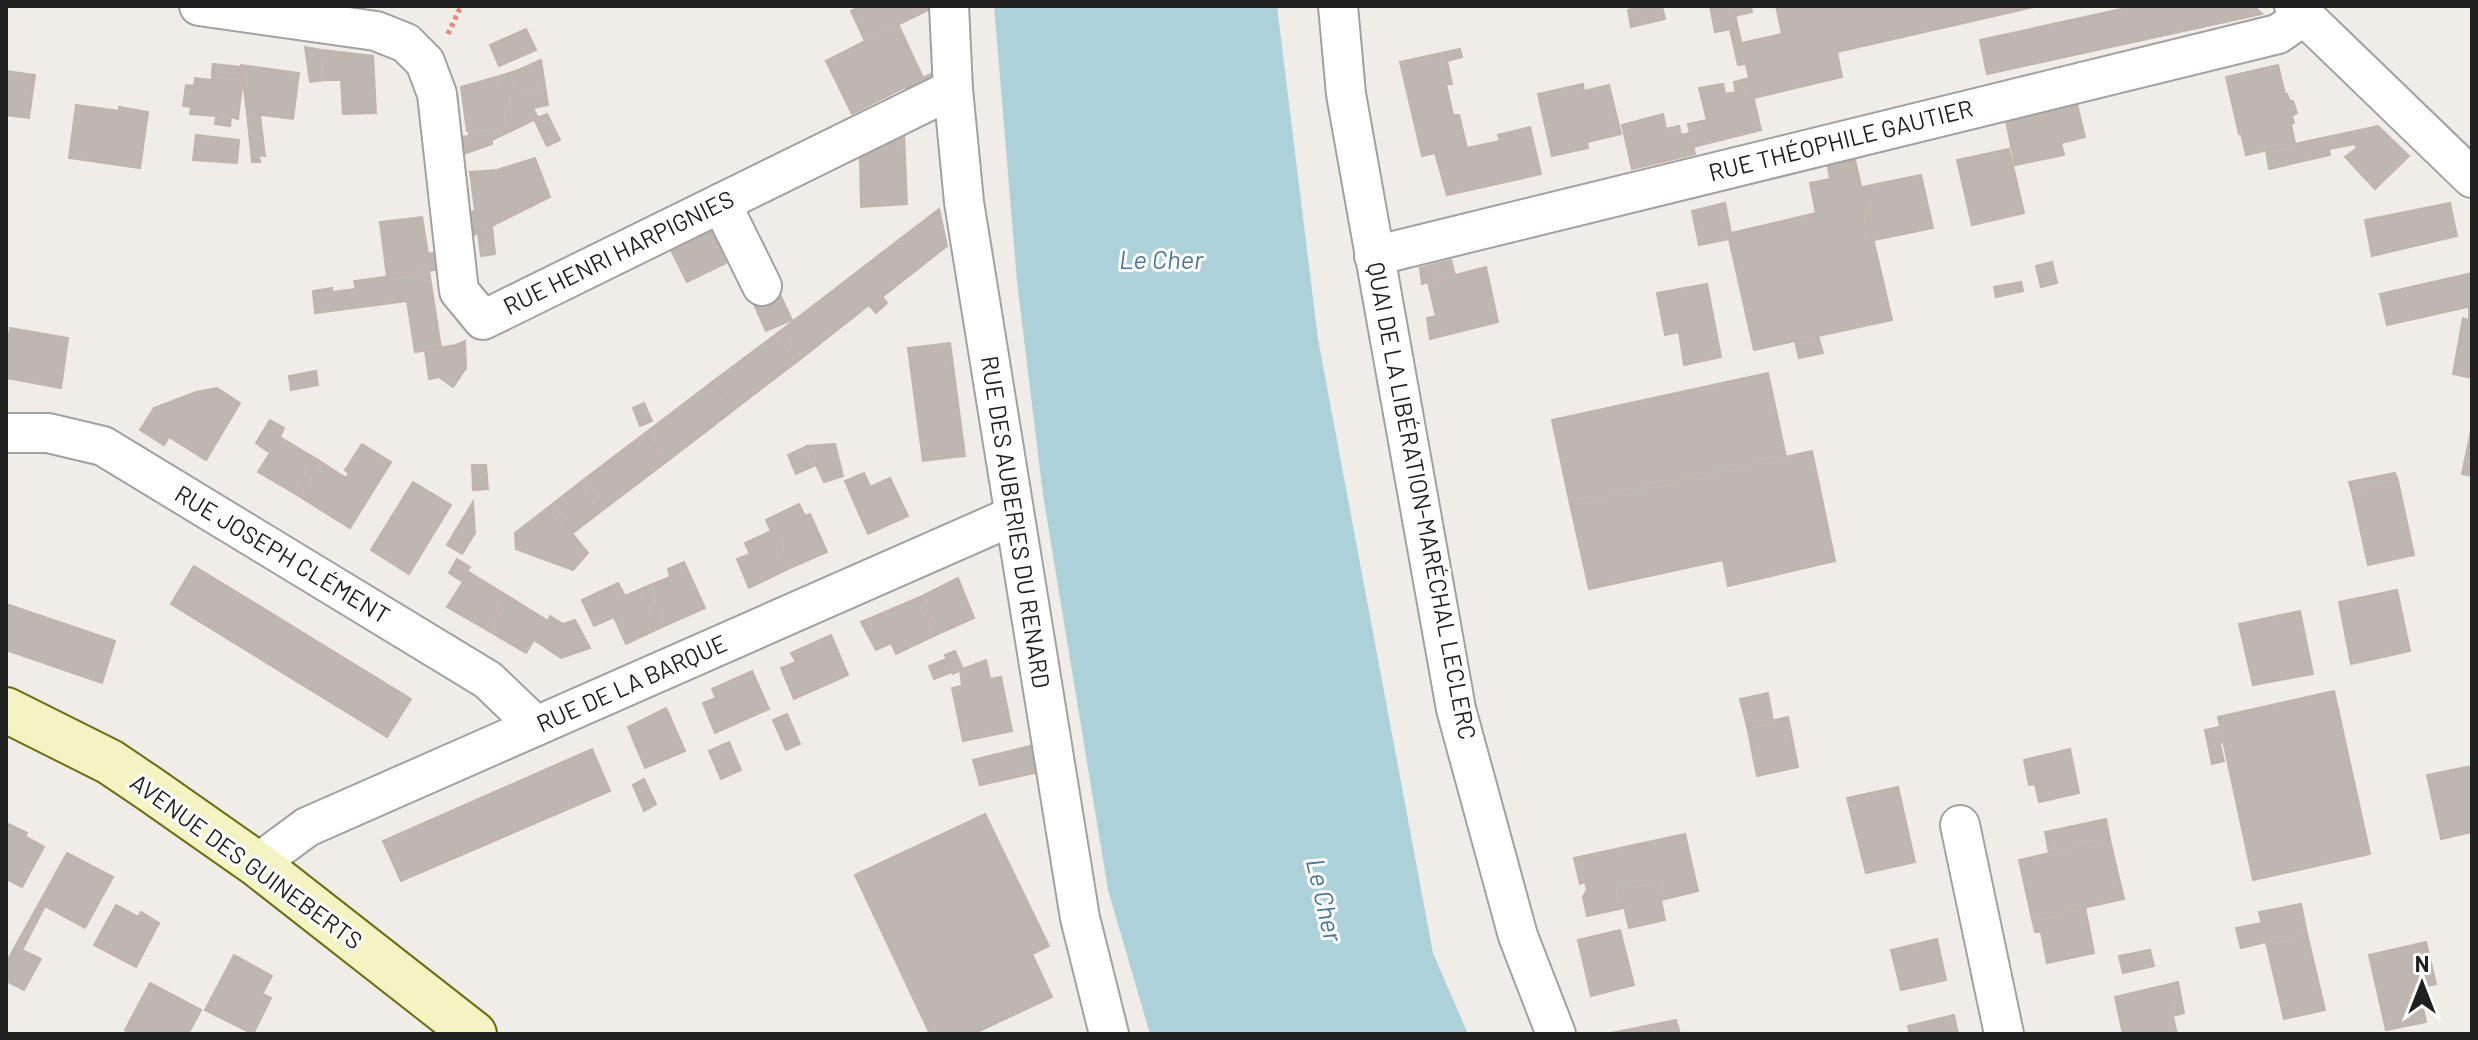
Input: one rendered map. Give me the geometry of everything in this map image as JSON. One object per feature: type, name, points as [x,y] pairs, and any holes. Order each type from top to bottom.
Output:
[{"type":"street","name":"RUE HENRI HARPIGNIES","points":[[199,6],[376,31],[406,43],[425,62],[437,94],[459,291],[483,320],[953,89]]},
{"type":"street","name":"RUE DES AUBERIES DU RENARD","points":[[949,6],[964,202],[1080,918],[1109,1034]]},
{"type":"street","name":"QUAI DE LA LIBÉRATION-MARÉCHAL LECLERC","points":[[1338,6],[1346,94],[1456,709],[1518,936],[1556,1034]]},
{"type":"street","points":[[2299,11],[2472,178]]},
{"type":"street","name":"RUE THÉOPHILE GAUTIER","points":[[1374,256],[2278,34],[2299,11]]},
{"type":"street","points":[[721,203],[762,286]]},
{"type":"street","name":"RUE JOSEPH CLÉMENT","points":[[6,433],[48,433],[103,446],[488,680],[536,726]]},
{"type":"street","name":"RUE DE LA BARQUE","points":[[257,864],[307,827],[1013,516]]},
{"type":"street","name":"AVENUE DES GUINEBERTS","points":[[6,710],[110,762],[257,864],[474,1034]]},
{"type":"street","points":[[1960,825],[2004,1034]]},
{"type":"water","name":"Le Cher","points":[[994,6],[1277,6],[1318,339],[1433,953],[1468,1034],[1150,1034],[1108,890],[1043,495],[1017,282]]},
{"type":"building","points":[[861,6],[928,6],[930,9],[865,41],[851,11]]},
{"type":"building","points":[[1662,6],[1665,19],[1631,27],[1628,10]]},
{"type":"building","points":[[1710,6],[1733,6],[1738,28],[1715,32]]},
{"type":"building","points":[[1733,6],[1751,6],[1752,12],[1735,16]]},
{"type":"building","points":[[1776,6],[2038,6],[1837,52],[1842,77],[1754,98],[1741,43],[1782,34]]},
{"type":"building","points":[[2135,6],[2254,6],[2262,14],[1987,74],[1980,40]]},
{"type":"building","points":[[898,24],[923,78],[936,71],[938,89],[912,103],[905,87],[852,114],[826,61]]},
{"type":"building","points":[[1738,28],[1746,64],[1738,65],[1730,29]]},
{"type":"building","points":[[526,29],[536,50],[499,66],[490,45]]},
{"type":"building","points":[[305,47],[322,50],[327,80],[310,82]]},
{"type":"building","points":[[1460,49],[1462,57],[1447,61],[1452,84],[1446,84],[1453,115],[1459,115],[1467,148],[1500,141],[1498,135],[1530,127],[1541,174],[1447,195],[1435,153],[1422,156],[1400,62]]},
{"type":"building","points":[[322,50],[373,56],[376,113],[343,114],[341,80],[327,80]]},
{"type":"building","points":[[541,60],[545,86],[523,96],[518,70]]},
{"type":"building","points":[[213,64],[241,67],[243,78],[212,73]]},
{"type":"building","points":[[241,65],[299,73],[293,119],[247,113]]},
{"type":"building","points":[[2278,65],[2285,94],[2293,101],[2297,113],[2292,116],[2294,123],[2291,124],[2295,144],[2246,155],[2226,77]]},
{"type":"building","points":[[518,70],[523,96],[545,86],[548,105],[533,108],[538,118],[511,131],[503,75]]},
{"type":"building","points":[[6,71],[35,75],[29,118],[6,115]]},
{"type":"building","points":[[212,73],[243,78],[238,119],[231,117],[230,126],[215,124],[216,116],[190,114],[191,107],[183,106],[186,85],[194,86],[195,78],[212,80]]},
{"type":"building","points":[[503,75],[511,131],[492,140],[491,133],[469,136],[461,87]]},
{"type":"building","points":[[1749,78],[1761,130],[1693,147],[1688,124],[1707,120],[1699,88],[1723,84],[1725,94],[1736,92],[1734,82]]},
{"type":"building","points":[[1583,84],[1584,91],[1609,85],[1621,134],[1587,142],[1588,148],[1552,156],[1538,94]]},
{"type":"building","points":[[2077,104],[2085,137],[2061,143],[2064,155],[2015,165],[2006,121]]},
{"type":"building","points":[[76,105],[148,112],[140,168],[69,158]]},
{"type":"building","points":[[247,113],[260,115],[265,156],[259,155],[260,162],[252,162]]},
{"type":"building","points":[[547,114],[560,140],[547,146],[534,119]]},
{"type":"building","points":[[1663,114],[1666,129],[1679,126],[1681,135],[1690,133],[1695,154],[1632,169],[1622,125]]},
{"type":"building","points":[[2378,126],[2409,156],[2375,189],[2345,157],[2357,148],[2355,144],[2329,149],[2330,155],[2269,169],[2266,150]]},
{"type":"building","points":[[491,133],[492,144],[455,157],[453,138]]},
{"type":"building","points":[[904,134],[907,204],[861,207],[860,155]]},
{"type":"building","points":[[196,135],[239,140],[237,163],[193,160]]},
{"type":"building","points":[[2009,149],[2024,213],[1972,225],[1957,160]]},
{"type":"building","points":[[535,158],[550,197],[478,233],[470,172],[497,170]]},
{"type":"building","points":[[1855,160],[1892,320],[1754,350],[1729,239],[1699,245],[1692,211],[1725,203],[1731,233],[1816,213],[1810,183],[1830,179],[1828,166]]},
{"type":"building","points":[[1921,175],[1933,228],[1874,240],[1862,187]]},
{"type":"building","points":[[2450,203],[2457,236],[2372,256],[2365,220]]},
{"type":"building","points":[[939,209],[947,246],[882,297],[887,303],[876,313],[869,305],[799,360],[779,332]]},
{"type":"building","points":[[475,211],[478,233],[464,240],[460,213]]},
{"type":"building","points":[[422,217],[428,254],[433,253],[435,270],[387,277],[380,222]]},
{"type":"building","points":[[707,223],[726,263],[687,282],[667,242]]},
{"type":"building","points":[[492,226],[495,254],[481,256],[478,233]]},
{"type":"building","points":[[1451,260],[1455,275],[1422,284],[1420,268]]},
{"type":"building","points":[[2052,262],[2057,283],[2041,287],[2036,266]]},
{"type":"building","points":[[1486,267],[1498,322],[1430,339],[1427,318],[1436,316],[1428,282]]},
{"type":"building","points":[[429,271],[441,348],[415,352],[407,301],[315,313],[313,291],[356,289],[354,281]]},
{"type":"building","points":[[2472,273],[2472,306],[2387,325],[2380,294]]},
{"type":"building","points":[[2021,282],[2023,291],[1996,297],[1994,287]]},
{"type":"building","points":[[1707,284],[1721,357],[1684,365],[1679,332],[1665,335],[1657,293]]},
{"type":"building","points":[[777,288],[792,320],[766,331],[752,300]]},
{"type":"building","points":[[2472,306],[2472,378],[2453,374],[2463,318],[2469,320],[2469,307]]},
{"type":"building","points":[[10,328],[68,338],[61,388],[6,378]]},
{"type":"building","points":[[779,332],[799,360],[735,409],[712,382]]},
{"type":"building","points":[[1818,336],[1823,353],[1799,358],[1795,341]]},
{"type":"building","points":[[465,341],[466,368],[453,387],[439,377],[429,379],[425,350]]},
{"type":"building","points":[[950,343],[965,456],[923,461],[908,348]]},
{"type":"building","points":[[316,371],[318,385],[291,390],[289,376]]},
{"type":"building","points":[[1768,373],[1786,457],[1570,504],[1552,420]]},
{"type":"building","points":[[712,382],[735,409],[666,462],[644,434]]},
{"type":"building","points":[[217,388],[240,403],[206,460],[169,437],[164,445],[140,430],[154,408],[196,392]]},
{"type":"building","points":[[644,403],[652,421],[640,426],[633,408]]},
{"type":"building","points":[[270,420],[284,428],[280,437],[318,460],[297,495],[258,472],[270,453],[256,443]]},
{"type":"building","points":[[2472,426],[2472,476],[2462,474]]},
{"type":"building","points":[[644,434],[666,462],[604,509],[582,481]]},
{"type":"building","points":[[362,444],[391,462],[350,528],[297,495],[318,460],[346,478],[349,473],[345,470]]},
{"type":"building","points":[[835,444],[843,476],[824,482],[807,446]]},
{"type":"building","points":[[807,446],[816,465],[796,474],[788,455]]},
{"type":"building","points":[[1812,451],[1835,561],[1728,586],[1723,560],[1589,589],[1570,504]]},
{"type":"building","points":[[472,465],[486,465],[488,489],[473,490]]},
{"type":"building","points":[[864,473],[870,487],[890,478],[908,516],[868,534],[845,481]]},
{"type":"building","points":[[2395,473],[2398,481],[2352,492],[2349,482]]},
{"type":"building","points":[[582,481],[604,509],[573,533],[550,506]]},
{"type":"building","points":[[2398,481],[2414,555],[2368,565],[2352,492]]},
{"type":"building","points":[[413,482],[451,505],[409,574],[371,550]]},
{"type":"building","points":[[473,502],[475,533],[462,554],[447,545]]},
{"type":"building","points":[[799,504],[805,516],[810,514],[827,552],[788,569],[766,520]]},
{"type":"building","points":[[550,506],[588,553],[573,570],[516,549],[515,533]]},
{"type":"building","points":[[771,531],[788,569],[749,588],[737,559],[750,554],[745,543]]},
{"type":"building","points":[[457,559],[470,567],[467,571],[508,596],[487,630],[447,607],[463,582],[449,573]]},
{"type":"building","points":[[684,562],[705,608],[662,627],[643,588],[670,577],[668,569]]},
{"type":"building","points":[[194,566],[411,699],[387,737],[171,604]]},
{"type":"building","points":[[958,578],[974,618],[936,635],[920,597]]},
{"type":"building","points":[[618,583],[625,596],[643,588],[662,627],[626,644],[614,617],[594,626],[582,600]]},
{"type":"building","points":[[2397,590],[2410,651],[2351,664],[2339,602]]},
{"type":"building","points":[[508,596],[548,621],[550,616],[563,624],[575,620],[590,648],[561,658],[534,640],[526,653],[487,630]]},
{"type":"building","points":[[920,597],[936,635],[896,654],[891,643],[876,650],[861,622]]},
{"type":"building","points":[[6,604],[115,641],[102,683],[6,650]]},
{"type":"building","points":[[2300,611],[2313,674],[2253,685],[2239,624]]},
{"type":"building","points":[[831,635],[848,675],[794,699],[781,668],[796,662],[791,653]]},
{"type":"building","points":[[955,651],[963,669],[953,674],[945,655]]},
{"type":"building","points":[[946,659],[952,672],[934,679],[929,666]]},
{"type":"building","points":[[986,660],[990,679],[1001,677],[1012,731],[963,741],[952,688],[962,686],[960,670]]},
{"type":"building","points":[[752,671],[769,709],[715,733],[703,703],[716,698],[712,689]]},
{"type":"building","points":[[2334,691],[2370,854],[2253,880],[2218,717]]},
{"type":"building","points":[[1768,693],[1773,721],[1747,726],[1740,699]]},
{"type":"building","points":[[666,708],[685,751],[645,768],[628,727]]},
{"type":"building","points":[[787,714],[800,744],[786,750],[773,720]]},
{"type":"building","points":[[1788,717],[1798,767],[1757,776],[1747,726]]},
{"type":"building","points":[[2220,727],[2224,761],[2212,764],[2205,730]]},
{"type":"building","points":[[729,742],[741,770],[721,779],[709,751]]},
{"type":"building","points":[[1034,745],[1039,772],[980,785],[973,760]]},
{"type":"building","points":[[592,749],[610,791],[401,881],[383,841]]},
{"type":"building","points":[[2070,749],[2079,793],[2039,802],[2035,784],[2029,785],[2024,760]]},
{"type":"building","points":[[2472,766],[2472,832],[2441,839],[2427,775]]},
{"type":"building","points":[[644,779],[656,804],[644,811],[633,785]]},
{"type":"building","points":[[1898,787],[1915,862],[1866,873],[1847,798]]},
{"type":"building","points":[[985,814],[1049,946],[1032,954],[1052,997],[973,1034],[930,1034],[855,875]]},
{"type":"building","points":[[2106,819],[2110,840],[2049,853],[2045,832]]},
{"type":"building","points":[[6,823],[27,833],[25,836],[44,847],[22,887],[6,879]]},
{"type":"building","points":[[1685,834],[1698,891],[1661,900],[1657,880],[1620,888],[1624,908],[1587,916],[1583,897],[1587,890],[1585,882],[1580,884],[1574,858]]},
{"type":"building","points":[[2110,840],[2124,899],[2032,919],[2019,860]]},
{"type":"building","points":[[67,853],[113,877],[85,928],[45,906],[22,950],[41,959],[24,990],[6,981],[6,963]]},
{"type":"building","points":[[1657,880],[1665,920],[1629,928],[1620,888]]},
{"type":"building","points":[[2301,904],[2307,934],[2266,942],[2259,912]]},
{"type":"building","points":[[116,905],[138,917],[141,912],[159,923],[136,967],[94,945]]},
{"type":"building","points":[[2085,907],[2094,953],[2047,963],[2041,932],[2035,932],[2032,919]]},
{"type":"building","points":[[2262,923],[2266,942],[2241,948],[2236,928]]},
{"type":"building","points":[[1620,930],[1634,985],[1591,996],[1578,940]]},
{"type":"building","points":[[2307,934],[2325,1010],[2284,1019],[2266,942]]},
{"type":"building","points":[[1937,939],[1946,980],[1901,990],[1891,950]]},
{"type":"building","points":[[2426,942],[2436,984],[2419,988],[2426,1022],[2386,1030],[2369,955]]},
{"type":"building","points":[[2150,950],[2154,966],[2123,973],[2119,956]]},
{"type":"building","points":[[234,955],[272,976],[262,994],[271,998],[253,1034],[205,1010]]},
{"type":"building","points":[[2178,982],[2184,1013],[2173,1016],[2166,985]]},
{"type":"building","points":[[150,983],[201,1010],[188,1034],[132,1034],[125,1030]]},
{"type":"building","points":[[2166,985],[2177,1034],[2123,1034],[2115,997]]},
{"type":"building","points":[[1954,1015],[1958,1034],[1910,1034],[1908,1026]]},
{"type":"building","points":[[1676,1020],[1680,1034],[1611,1034],[1611,1033]]}]
